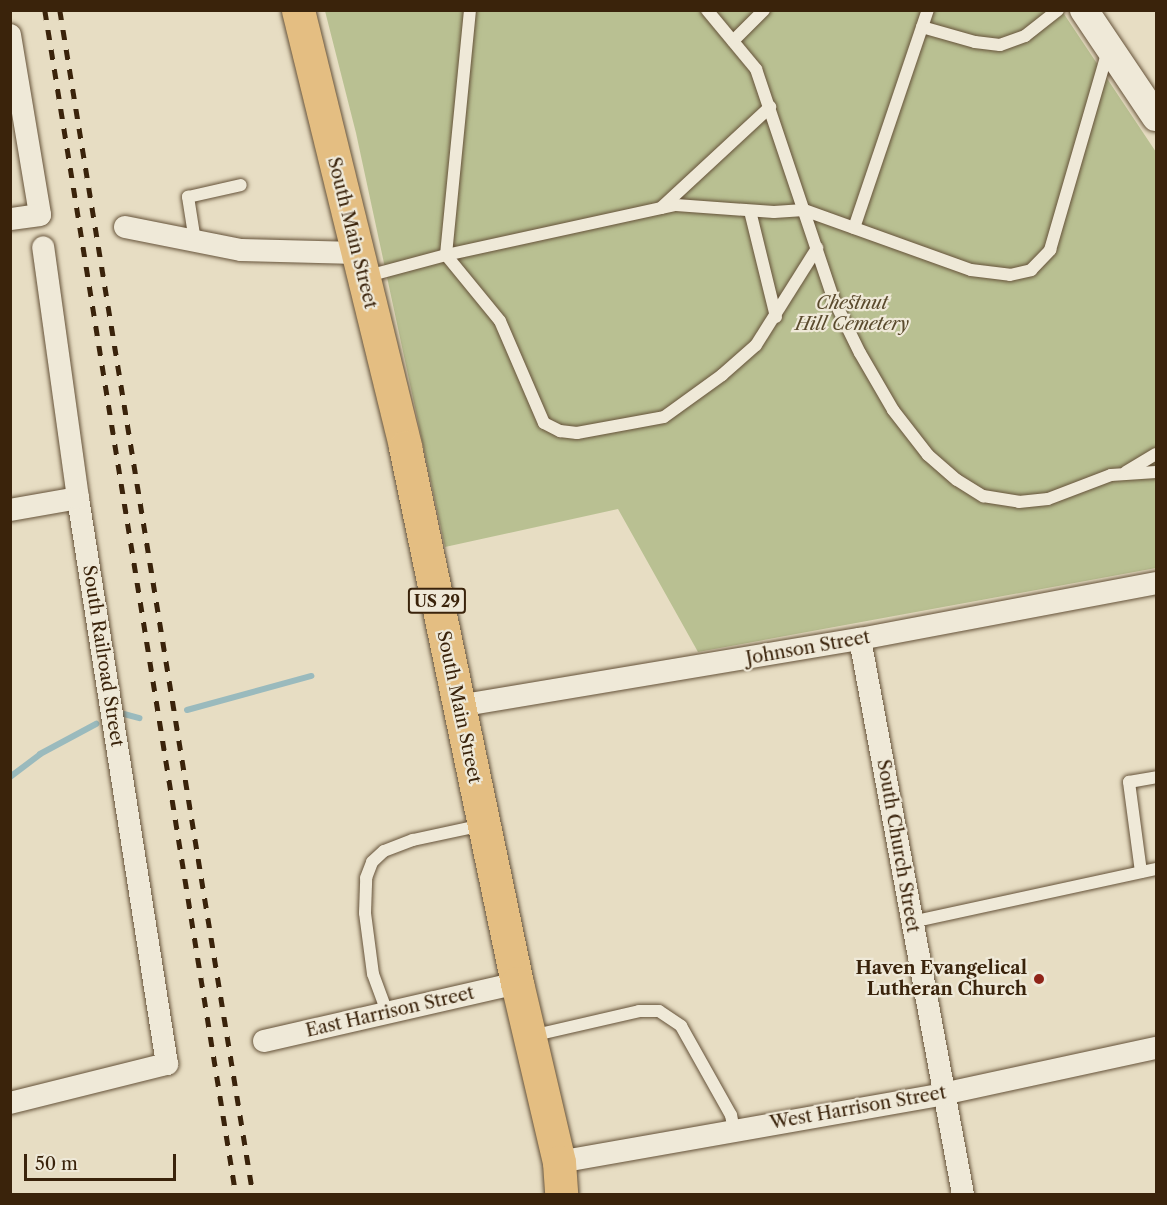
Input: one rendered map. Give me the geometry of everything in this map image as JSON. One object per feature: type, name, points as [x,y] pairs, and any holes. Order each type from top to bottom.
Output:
[{"type":"main road","name":"South Main Street","points":[[298,10],[405,447],[517,983],[559,1162],[561,1194]]},
{"type":"street","points":[[1084,10],[1156,117]]},
{"type":"street","points":[[10,35],[40,215],[10,219]]},
{"type":"street","points":[[125,227],[241,250],[360,265]]},
{"type":"street","name":"South Railroad Street","points":[[10,1103],[167,1064],[78,498],[43,247]]},
{"type":"street","points":[[10,510],[78,498]]},
{"type":"street","name":"Johnson Street","points":[[458,706],[860,639],[1156,583]]},
{"type":"street","name":"South Church Street","points":[[860,639],[963,1194]]},
{"type":"street","name":"East Harrison Street","points":[[264,1041],[517,983]]},
{"type":"street","name":"West Harrison Street","points":[[559,1162],[943,1094],[1156,1048]]},
{"type":"lane","points":[[471,10],[446,255],[500,321],[544,423],[560,431],[578,433],[664,417],[722,375],[756,345],[776,317],[817,248]]},
{"type":"lane","points":[[706,10],[756,69],[833,298],[860,353],[893,410],[927,454],[957,480],[983,496],[1019,502],[1048,499],[1111,475],[1156,472]]},
{"type":"lane","points":[[733,41],[765,10]]},
{"type":"lane","points":[[854,228],[928,10]]},
{"type":"lane","points":[[922,27],[975,42],[1000,45],[1025,36],[1058,10]]},
{"type":"lane","points":[[360,265],[446,255],[676,205],[774,213],[804,210],[971,270],[1010,274],[1031,270],[1050,250],[1109,47]]},
{"type":"lane","points":[[660,208],[770,107]]},
{"type":"lane","points":[[195,241],[188,197],[241,185]]},
{"type":"lane","points":[[750,211],[776,317]]},
{"type":"lane","points":[[1123,474],[1156,454]]},
{"type":"lane","points":[[1141,872],[1129,782],[1156,777]]},
{"type":"lane","points":[[387,1012],[373,974],[365,913],[366,878],[372,862],[384,851],[413,840],[483,825]]},
{"type":"lane","points":[[911,922],[1156,869]]},
{"type":"lane","points":[[530,1037],[639,1011],[659,1011],[681,1026],[731,1115],[734,1131]]},
{"type":"green space","name":"Chestnut Hill Cemetery","points":[[325,11],[1062,11],[1156,152],[1156,568],[698,652],[618,509],[445,547],[356,133]]},
{"type":"waterway","points":[[187,710],[311,676]]},
{"type":"waterway","points":[[124,714],[139,718]]},
{"type":"waterway","points":[[10,777],[40,754],[96,724]]},
{"type":"railway","points":[[45,10],[236,1194]]},
{"type":"railway","points":[[60,10],[253,1194]]},
{"type":"place","name":"Haven Evangelical Lutheran Church","points":[[1039,979]]}]
